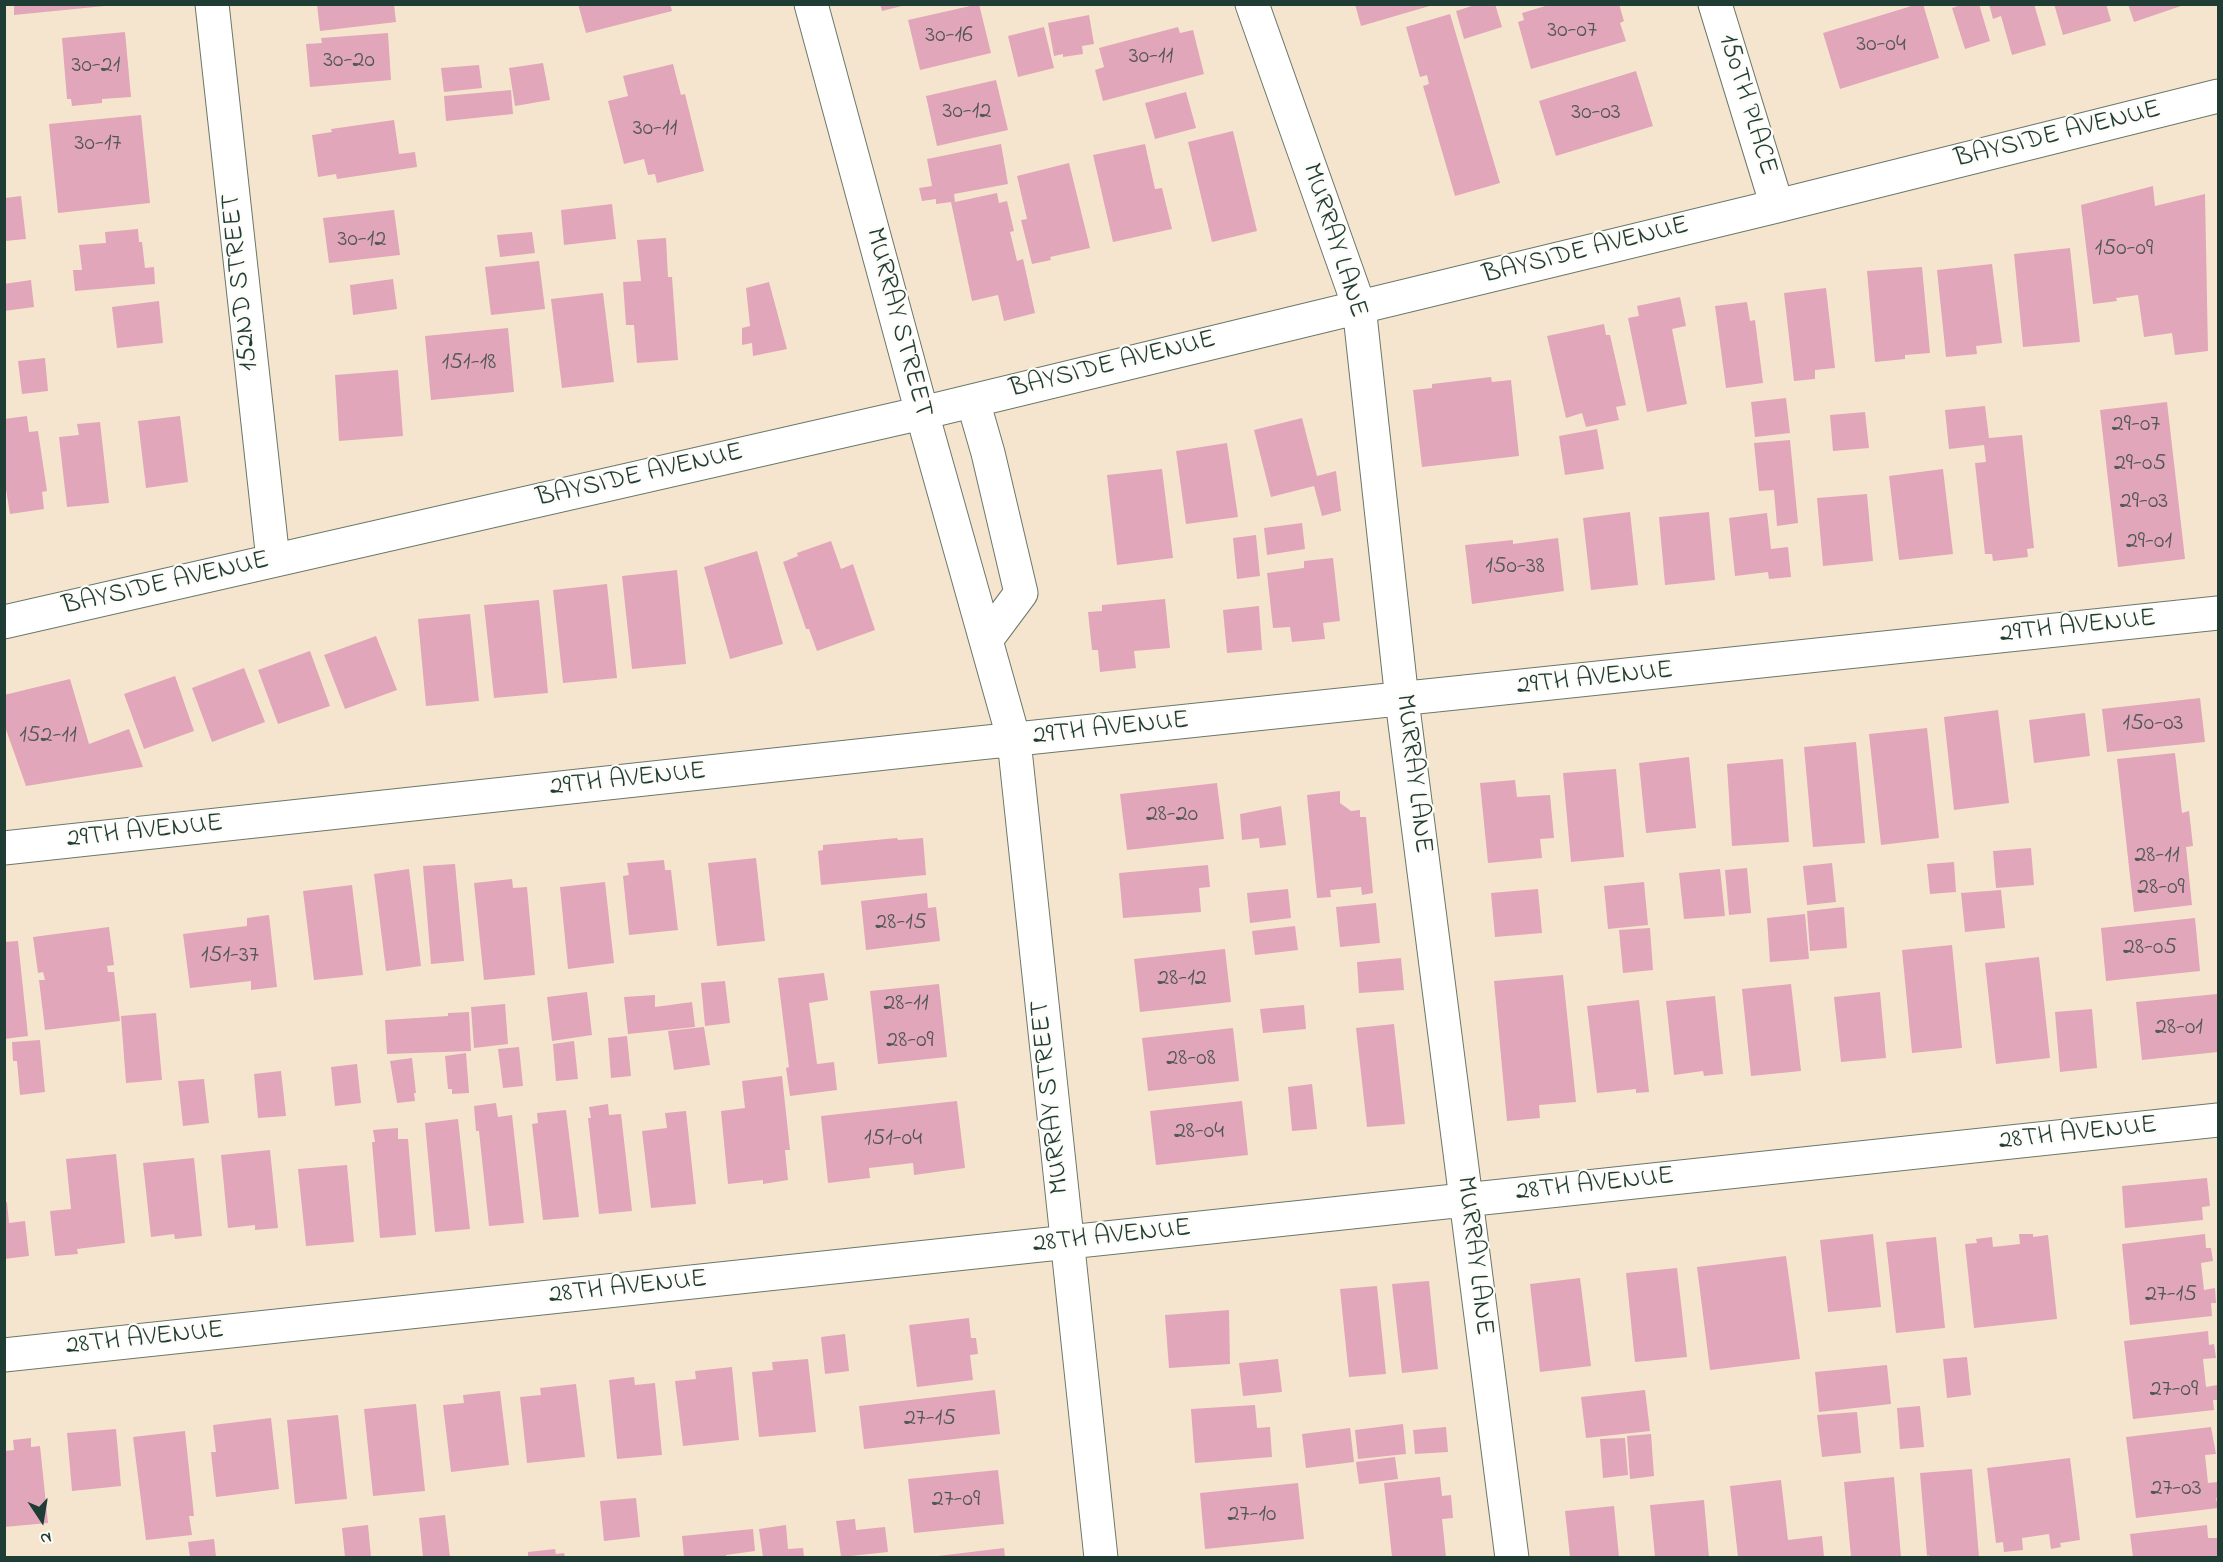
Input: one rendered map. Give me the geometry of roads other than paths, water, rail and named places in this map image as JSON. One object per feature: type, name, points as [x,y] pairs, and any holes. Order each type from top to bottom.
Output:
[{"type":"street","name":"152ND STREET","points":[[212,4],[273,560]]},
{"type":"street","name":"MURRAY STREET","points":[[811,4],[1014,740],[1101,1557]]},
{"type":"street","name":"MURRAY LANE","points":[[1252,4],[1359,306],[1402,700],[1512,1557]]},
{"type":"street","name":"150TH PLACE","points":[[1715,4],[1777,206]]},
{"type":"street","name":"BAYSIDE AVENUE","points":[[4,622],[973,401],[1777,206],[2218,96]]},
{"type":"street","name":"MURRAY STREET","points":[[973,401],[988,453],[1021,593],[986,640]]},
{"type":"street","name":"29TH AVENUE","points":[[4,848],[2218,613]]},
{"type":"street","name":"28TH AVENUE","points":[[4,1355],[2218,1120]]}]
